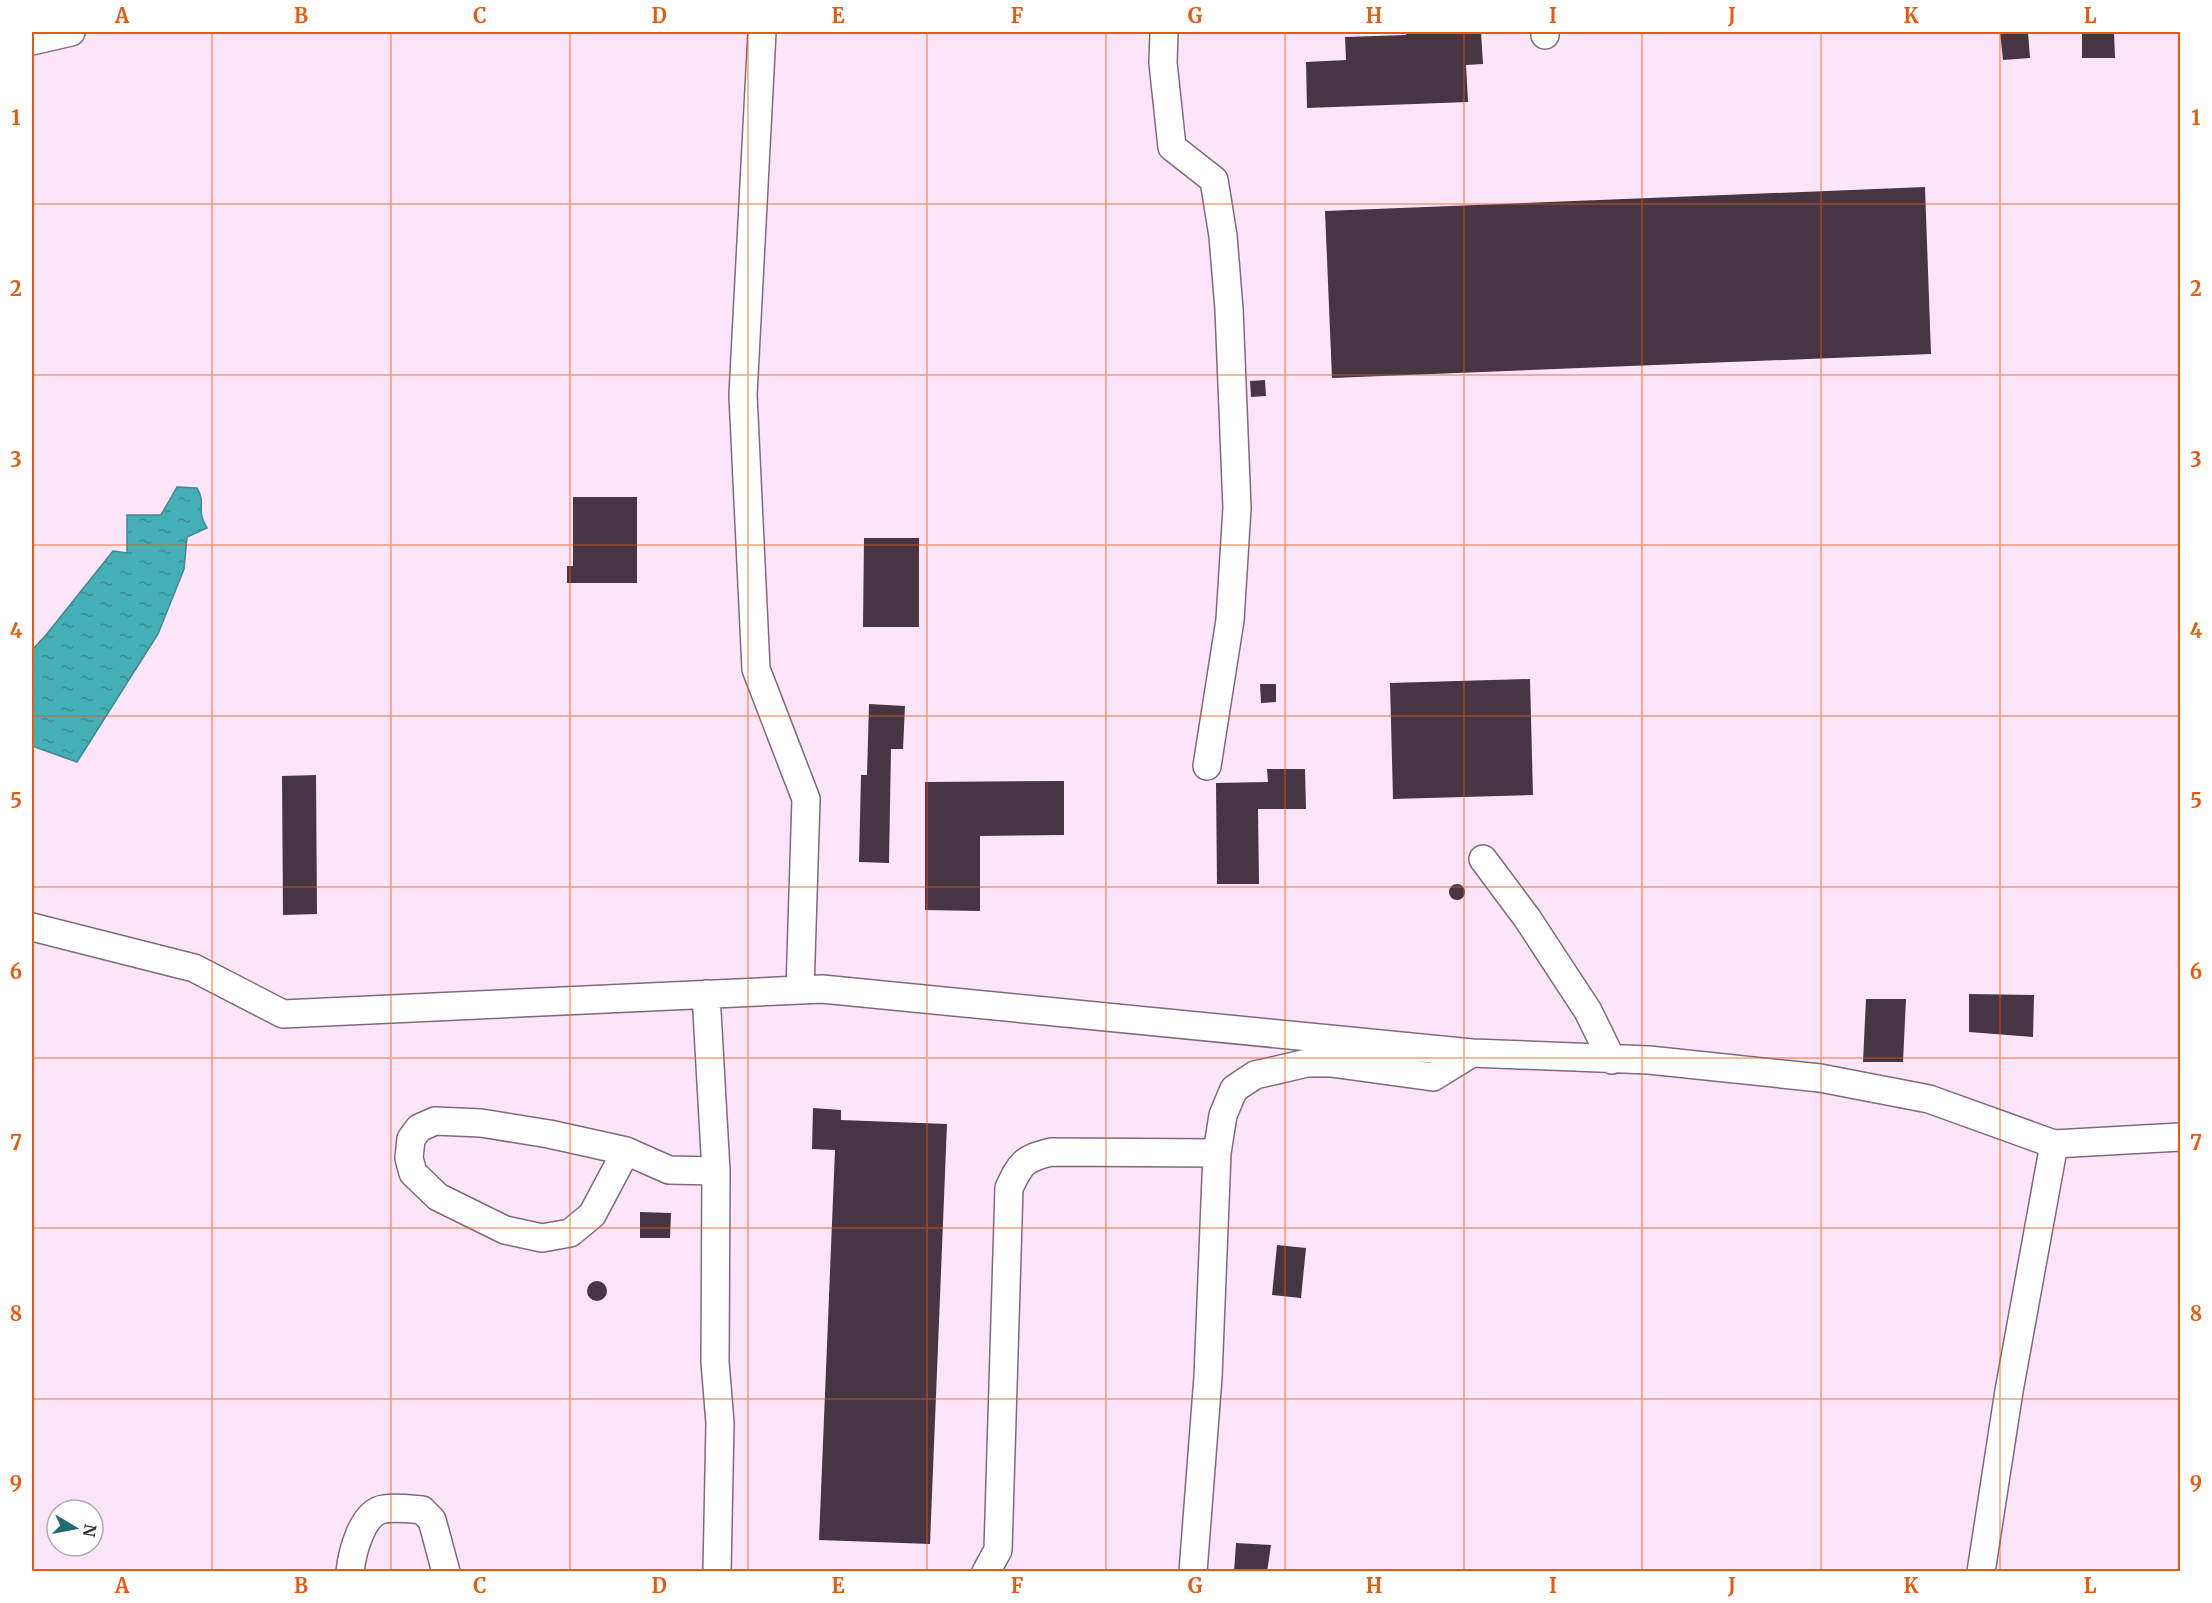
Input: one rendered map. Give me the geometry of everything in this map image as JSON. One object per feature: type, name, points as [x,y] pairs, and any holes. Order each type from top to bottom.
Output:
[{"type":"street","points":[[32,41],[71,32]]},
{"type":"street","points":[[762,32],[743,395],[756,669],[806,799],[800,990]]},
{"type":"street","points":[[1164,32],[1163,63],[1172,147],[1214,180],[1223,236],[1229,309],[1237,508],[1230,620],[1207,766]]},
{"type":"street","points":[[1483,859],[1527,918],[1588,1011],[1612,1060]]},
{"type":"street","points":[[32,927],[194,968],[283,1014],[833,990],[1472,1053],[1649,1060],[1820,1078],[1929,1100],[2054,1144],[2181,1137]]},
{"type":"street","points":[[706,994],[716,1172],[715,1362],[720,1423],[717,1572]]},
{"type":"street","points":[[1192,1572],[1208,1377],[1217,1154],[1223,1115],[1234,1089],[1255,1075],[1307,1063],[1433,1077],[1472,1053]]},
{"type":"street","points":[[626,1151],[592,1215],[570,1233],[542,1238],[505,1230],[438,1197],[413,1173],[409,1158],[411,1139],[418,1128],[435,1121],[480,1123],[549,1134],[626,1151],[669,1170],[716,1172]]},
{"type":"street","points":[[1981,1572],[2009,1391],[2054,1144]]},
{"type":"street","points":[[986,1572],[998,1550],[1010,1188],[1018,1169],[1030,1157],[1051,1152],[1217,1154]]},
{"type":"street","points":[[350,1572],[351,1562],[366,1519],[382,1509],[422,1510],[432,1520],[446,1572]]},
{"type":"water","points":[[177,487],[197,488],[201,499],[202,516],[207,528],[187,537],[184,569],[158,634],[77,762],[32,746],[32,650],[113,551],[127,553],[127,515],[161,515]]},
{"type":"building","points":[[1406,32],[1481,32],[1483,64],[1466,65],[1468,102],[1307,108],[1306,62],[1346,60],[1345,37],[1406,35]]},
{"type":"building","points":[[2000,32],[2028,32],[2030,58],[2003,60]]},
{"type":"building","points":[[2082,32],[2114,32],[2115,58],[2082,58]]},
{"type":"building","points":[[1925,187],[1931,354],[1332,378],[1325,211]]},
{"type":"building","points":[[1265,380],[1266,396],[1251,397],[1250,381]]},
{"type":"building","points":[[573,497],[637,497],[637,583],[567,583],[567,566],[573,566]]},
{"type":"building","points":[[864,538],[919,538],[919,627],[863,627]]},
{"type":"building","points":[[1530,679],[1533,795],[1393,799],[1390,683]]},
{"type":"building","points":[[1260,684],[1276,684],[1276,702],[1261,703]]},
{"type":"building","points":[[869,704],[905,706],[903,749],[891,749],[889,863],[859,862],[861,775],[867,775]]},
{"type":"building","points":[[1267,769],[1305,769],[1306,809],[1258,809],[1259,884],[1217,884],[1216,783],[1268,782]]},
{"type":"building","points":[[316,775],[317,914],[283,915],[282,776]]},
{"type":"building","points":[[1064,781],[1064,835],[980,836],[980,911],[925,910],[925,782]]},
{"type":"building","points":[[1457,884],[1465,892],[1457,900],[1449,892]]},
{"type":"building","points":[[1969,994],[2034,995],[2033,1037],[1969,1032]]},
{"type":"building","points":[[1866,999],[1906,999],[1903,1062],[1863,1062]]},
{"type":"building","points":[[813,1108],[841,1110],[841,1120],[947,1124],[930,1544],[819,1540],[835,1150],[812,1149]]},
{"type":"building","points":[[640,1212],[671,1213],[670,1238],[640,1238]]},
{"type":"building","points":[[1277,1245],[1306,1248],[1301,1298],[1272,1295]]},
{"type":"building","points":[[597,1281],[604,1284],[607,1291],[604,1298],[597,1301],[590,1298],[587,1291],[590,1284]]},
{"type":"building","points":[[1236,1543],[1271,1545],[1267,1572],[1234,1572]]}]
